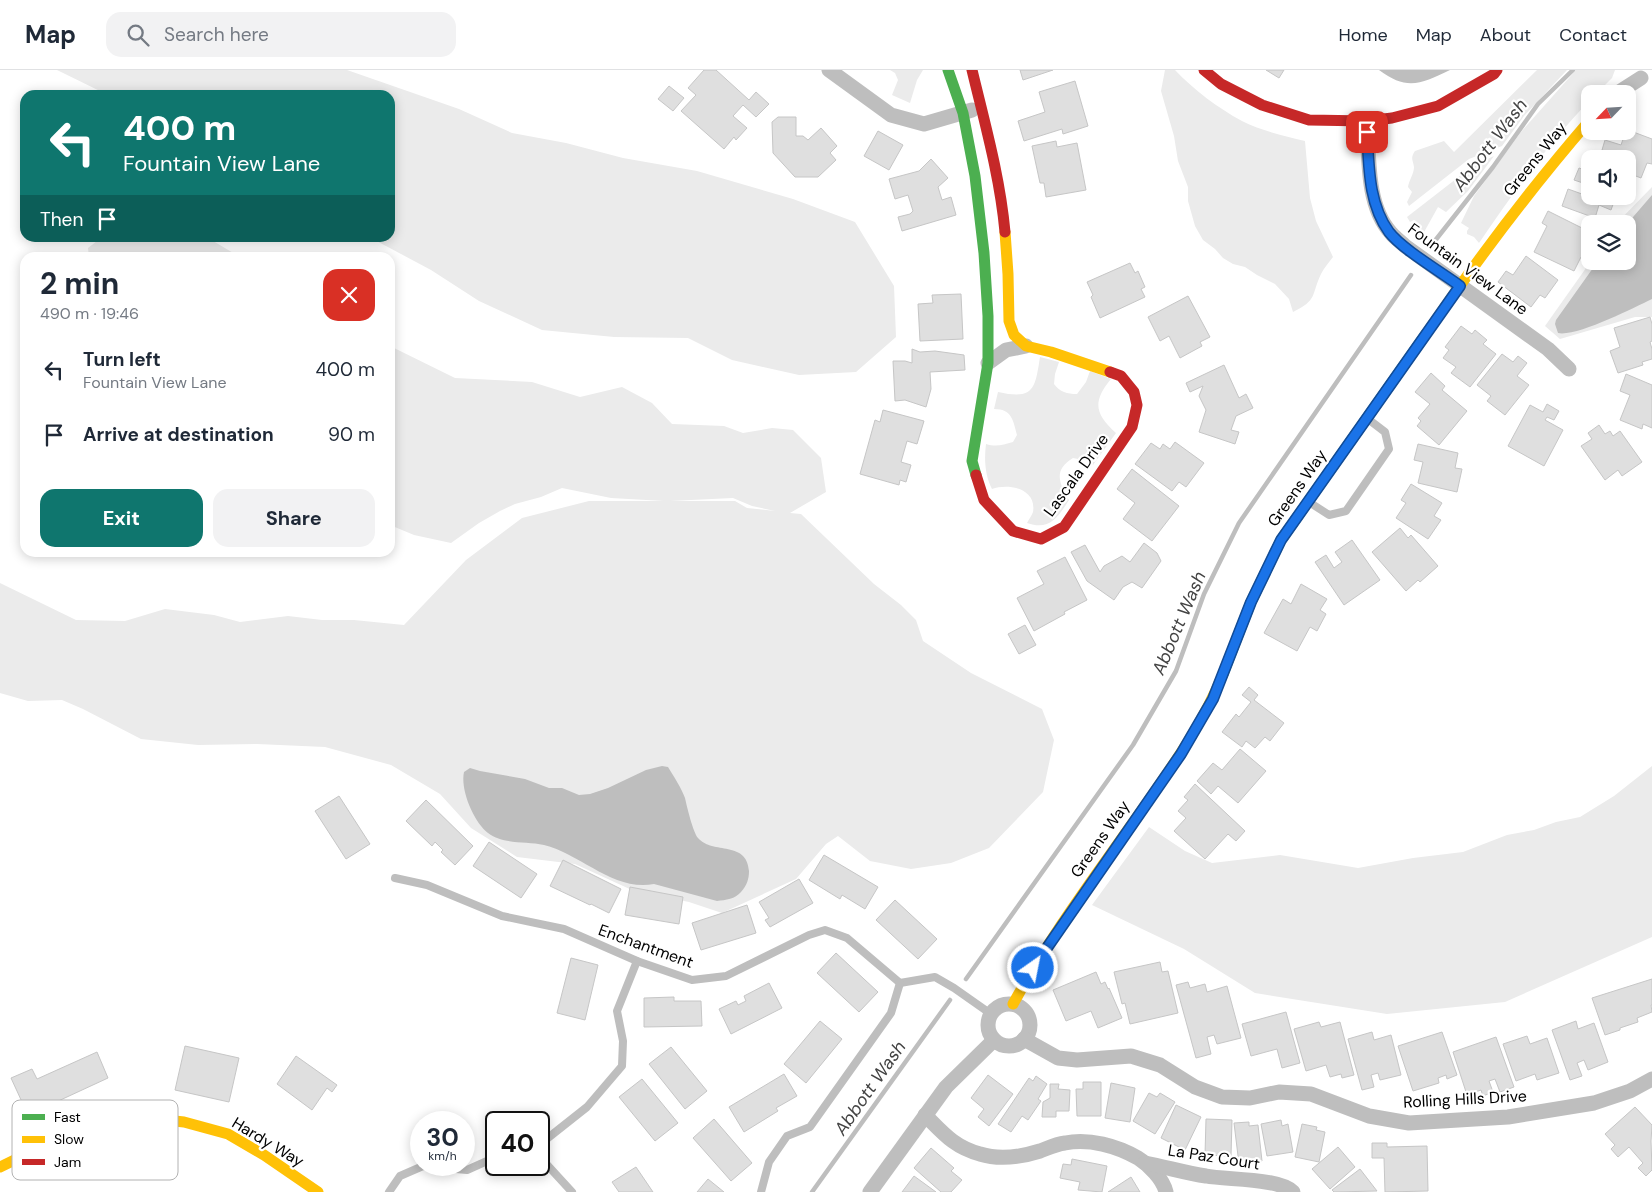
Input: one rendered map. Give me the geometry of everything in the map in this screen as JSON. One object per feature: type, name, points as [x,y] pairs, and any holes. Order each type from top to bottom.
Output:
[{"type":"street","points":[[829,70],[891,115],[924,124],[982,107]]},
{"type":"street","name":"Lascala Drive","points":[[948,70],[963,113],[975,176],[984,253],[988,316],[988,362],[972,461],[984,500],[1013,531],[1041,539],[1064,527],[1132,427],[1137,404],[1134,392],[1121,376],[1051,352],[1026,346],[1006,350],[988,362]]},
{"type":"street","points":[[972,70],[994,158],[1003,210],[1008,274],[1009,321],[1014,335],[1026,346]]},
{"type":"street","points":[[1204,70],[1221,84],[1262,105],[1308,120],[1367,121],[1392,118],[1438,106],[1494,74],[1497,70]]},
{"type":"street","points":[[1630,85],[1641,78]]},
{"type":"street","name":"Fountain View Lane","points":[[1367,121],[1370,175],[1377,210],[1390,232],[1405,246],[1548,349],[1569,369]]},
{"type":"street","name":"Greens Way","points":[[1013,1004],[1050,941],[1181,754],[1213,699],[1251,602],[1281,540],[1460,286],[1549,167],[1581,130]]},
{"type":"street","points":[[1013,1004],[1024,1010],[1030,1022],[1030,1028],[1024,1040],[1012,1046],[1006,1046],[994,1040],[990,1034],[988,1021],[991,1014],[1000,1006],[1013,1004]]},
{"type":"street","points":[[870,1192],[946,1086],[994,1040]]},
{"type":"street","name":"Rolling Hills Drive","points":[[1024,1040],[1058,1058],[1077,1060],[1131,1056],[1160,1065],[1195,1087],[1222,1097],[1250,1098],[1279,1092],[1311,1094],[1369,1116],[1410,1122],[1508,1117],[1594,1103],[1630,1091],[1652,1079]]},
{"type":"street","points":[[925,1115],[953,1143],[980,1155],[1006,1158],[1037,1152],[1066,1142],[1090,1142],[1122,1149],[1145,1163],[1165,1184],[1166,1192]]},
{"type":"street","name":"Hardy Way","points":[[178,1121],[228,1134],[264,1155],[318,1192]]},
{"type":"street","name":"Hardy Way","points":[[0,1167],[12,1161]]},
{"type":"street","name":"La Paz Court","points":[[1145,1163],[1208,1177],[1277,1184],[1293,1192]]},
{"type":"street","name":"La Paz Court","points":[[1245,1192],[1277,1184]]},
{"type":"lane","points":[[1308,502],[1329,515],[1346,511],[1389,449],[1385,432],[1367,418]]},
{"type":"lane","name":"Enchantment","points":[[395,878],[427,885],[502,916],[564,929],[637,961],[692,980],[726,976],[809,935],[825,930],[847,938],[900,983]]},
{"type":"lane","points":[[550,1136],[587,1107],[622,1066],[623,1041],[617,1011],[637,961]]},
{"type":"lane","points":[[761,1192],[769,1162],[787,1136],[810,1127],[891,1013],[900,983],[935,978],[954,988],[991,1014]]},
{"type":"lane","points":[[388,1192],[400,1176],[423,1166],[468,1170],[485,1162]]},
{"type":"lane","points":[[550,1168],[572,1192]]},
{"type":"shaded area","points":[[57,70],[347,70],[459,109],[512,133],[566,143],[623,158],[697,171],[793,199],[855,222],[894,286],[896,337],[856,372],[799,375],[732,360],[688,338],[614,337],[542,330],[479,301],[431,270],[378,242],[395,242],[395,90],[98,90]]},
{"type":"shaded area","points":[[890,70],[923,70],[917,80],[910,103],[892,95],[898,80],[895,73]]},
{"type":"shaded area","points":[[1165,70],[1175,70],[1207,98],[1242,121],[1265,130],[1305,141],[1310,198],[1316,221],[1333,257],[1321,274],[1313,296],[1301,308],[1293,312],[1289,299],[1275,284],[1245,267],[1233,264],[1223,258],[1203,240],[1195,226],[1188,201],[1188,187],[1178,161],[1174,136],[1161,91]]},
{"type":"shaded area","points":[[1379,70],[1450,70],[1422,82],[1406,83],[1389,77]]},
{"type":"shaded area","points":[[1537,70],[1567,70],[1524,116],[1502,146],[1469,159],[1409,206],[1407,202],[1412,192],[1408,187],[1414,170],[1413,153],[1444,141],[1454,152]]},
{"type":"shaded area","points":[[1576,70],[1615,70],[1612,78],[1605,85],[1581,85],[1581,110],[1532,169],[1479,243],[1474,237],[1467,234],[1469,228],[1461,223],[1474,196],[1521,132]]},
{"type":"shaded area","points":[[1494,156],[1468,191],[1446,212],[1438,207],[1423,234],[1418,229],[1416,221],[1410,222],[1407,217],[1474,165]]},
{"type":"shaded area","points":[[1652,187],[1652,317],[1635,317],[1560,339],[1545,326],[1585,270],[1636,270],[1636,215],[1625,215]]},
{"type":"shaded area","points":[[1652,195],[1652,299],[1619,315],[1578,331],[1558,333],[1555,324],[1556,320],[1592,270],[1636,270],[1635,215]]},
{"type":"shaded area","points":[[96,242],[215,242],[232,252],[88,252],[88,248]]},
{"type":"shaded area","points":[[395,348],[455,378],[532,382],[580,397],[622,387],[652,403],[672,424],[724,426],[743,433],[772,428],[793,430],[821,458],[826,492],[790,513],[801,514],[874,584],[901,605],[916,620],[923,641],[971,673],[1042,709],[1054,740],[1043,792],[989,848],[951,863],[911,869],[870,861],[838,836],[826,844],[796,879],[722,913],[689,902],[634,891],[575,864],[517,857],[471,828],[440,794],[391,765],[325,747],[257,744],[198,745],[141,739],[62,700],[28,701],[0,693],[0,583],[76,620],[125,621],[165,609],[214,615],[240,622],[288,616],[404,625],[466,560],[522,518],[589,501],[664,501],[611,498],[562,488],[500,511],[451,543],[414,535],[395,527]],"holes":[[[733,498],[752,506],[775,511],[747,508],[735,501],[670,501]]]},
{"type":"shaded area","points":[[1040,357],[1059,362],[1054,384],[1061,391],[1067,393],[1077,394],[1086,382],[1090,371],[1111,379],[1101,394],[1098,408],[1104,420],[1116,433],[1093,465],[1088,461],[1073,458],[1063,467],[1060,477],[1069,500],[1052,521],[1047,524],[1035,525],[1027,523],[1033,512],[1031,497],[1020,489],[1013,487],[992,489],[986,473],[985,456],[986,444],[1003,445],[1013,442],[1017,435],[1011,416],[1005,411],[994,409],[998,392],[1019,394],[1026,393],[1031,389],[1036,377]]},
{"type":"shaded area","points":[[662,766],[668,767],[682,790],[692,825],[698,838],[712,846],[736,851],[747,861],[748,879],[743,889],[736,896],[727,900],[717,901],[654,884],[639,885],[625,883],[611,878],[571,856],[544,845],[508,841],[494,837],[483,828],[473,814],[466,796],[463,779],[464,772],[470,768],[525,779],[549,788],[562,788],[579,795],[590,794],[608,788],[646,770]]},
{"type":"shaded area","points":[[1652,766],[1652,937],[1505,1002],[1387,1014],[1255,993],[1184,949],[1092,905],[1149,827],[1185,851],[1212,863],[1280,855],[1358,868],[1413,858],[1463,852],[1507,835],[1534,830],[1556,822],[1580,817],[1614,796]]},
{"type":"building","points":[[704,70],[716,70],[749,100],[756,92],[769,104],[756,117],[743,105],[733,116],[747,128],[736,140],[734,137],[724,149],[681,111],[696,95],[688,88]]},
{"type":"building","points":[[1020,70],[1053,70],[1023,80]]},
{"type":"building","points":[[1266,70],[1284,70],[1279,78]]},
{"type":"building","points":[[1075,81],[1088,126],[1063,134],[1062,129],[1024,141],[1018,121],[1045,112],[1039,92]]},
{"type":"building","points":[[669,86],[684,98],[673,111],[658,99]]},
{"type":"building","points":[[778,117],[796,117],[796,136],[803,136],[808,140],[821,128],[837,146],[830,153],[836,160],[818,177],[795,177],[773,153],[772,122]]},
{"type":"building","points":[[878,131],[903,145],[889,170],[864,156]]},
{"type":"building","points":[[1636,133],[1652,139],[1652,164],[1647,163],[1641,178],[1636,176],[1636,150],[1602,150],[1605,140],[1621,145],[1623,140],[1636,140]]},
{"type":"building","points":[[1056,141],[1057,147],[1077,143],[1086,190],[1046,197],[1044,183],[1040,183],[1032,146]]},
{"type":"building","points":[[931,159],[948,178],[938,187],[942,200],[951,197],[956,215],[902,231],[898,217],[910,214],[913,211],[908,195],[895,199],[889,179],[919,171]]},
{"type":"building","points":[[1579,168],[1581,169],[1581,182],[1574,180]]},
{"type":"building","points":[[1568,189],[1581,194],[1581,205],[1599,205],[1596,215],[1587,215],[1562,206]]},
{"type":"building","points":[[1599,205],[1613,205],[1611,210]]},
{"type":"building","points":[[1548,211],[1581,228],[1581,257],[1574,271],[1534,252],[1547,226],[1542,223]]},
{"type":"building","points":[[1526,256],[1558,280],[1545,298],[1540,295],[1531,307],[1498,282],[1506,271],[1513,275]]},
{"type":"building","points":[[1130,263],[1135,273],[1138,271],[1145,287],[1141,289],[1145,297],[1100,318],[1087,282]]},
{"type":"building","points":[[961,294],[963,339],[920,341],[918,304],[933,303],[932,295]]},
{"type":"building","points":[[1188,296],[1210,337],[1200,342],[1202,346],[1180,358],[1169,336],[1160,341],[1148,317]]},
{"type":"building","points":[[1650,317],[1652,324],[1652,341],[1650,342],[1652,359],[1642,362],[1643,365],[1618,373],[1610,351],[1620,347],[1614,328]]},
{"type":"building","points":[[1461,326],[1472,334],[1475,330],[1487,340],[1483,344],[1496,354],[1470,387],[1451,373],[1456,367],[1443,358],[1449,350],[1445,347]]},
{"type":"building","points":[[912,349],[920,352],[935,351],[964,355],[965,370],[930,372],[931,389],[926,407],[905,400],[895,401],[893,361],[912,363]]},
{"type":"building","points":[[1502,354],[1513,362],[1518,356],[1527,363],[1517,376],[1529,385],[1505,415],[1487,401],[1491,396],[1477,385]]},
{"type":"building","points":[[1224,365],[1239,398],[1246,394],[1253,408],[1236,416],[1231,430],[1239,432],[1235,444],[1199,432],[1206,410],[1199,396],[1203,386],[1190,392],[1186,383]]},
{"type":"building","points":[[1431,373],[1445,386],[1442,390],[1467,411],[1439,445],[1417,426],[1421,421],[1418,418],[1430,404],[1415,392]]},
{"type":"building","points":[[1626,374],[1652,385],[1652,428],[1643,424],[1642,429],[1620,420],[1630,395],[1620,391]]},
{"type":"building","points":[[1547,404],[1559,411],[1554,420],[1547,417],[1545,420],[1563,430],[1544,466],[1508,446],[1530,405],[1543,412]]},
{"type":"building","points":[[883,410],[924,421],[917,444],[907,441],[901,462],[911,465],[906,482],[900,480],[899,485],[860,474],[875,420],[880,422]]},
{"type":"building","points":[[1599,425],[1605,434],[1610,431],[1613,436],[1620,431],[1642,462],[1622,476],[1618,470],[1605,480],[1581,446],[1592,439],[1588,433]]},
{"type":"building","points":[[1175,442],[1204,463],[1186,487],[1179,482],[1172,491],[1135,464],[1151,443],[1160,449],[1163,444],[1170,449]]},
{"type":"building","points":[[1418,444],[1458,453],[1455,468],[1462,469],[1457,492],[1418,483],[1423,462],[1414,460]]},
{"type":"building","points":[[1132,469],[1179,506],[1152,541],[1123,519],[1135,503],[1117,489]]},
{"type":"building","points":[[1411,484],[1442,503],[1434,516],[1441,520],[1428,539],[1396,518],[1406,503],[1401,500]]},
{"type":"building","points":[[1400,528],[1408,538],[1411,535],[1438,566],[1420,582],[1418,580],[1406,591],[1372,552]]},
{"type":"building","points":[[1352,540],[1380,580],[1344,605],[1315,562],[1326,555],[1334,568],[1342,562],[1335,552]]},
{"type":"building","points":[[1144,543],[1157,553],[1161,561],[1142,588],[1132,582],[1123,587],[1114,600],[1087,581],[1071,552],[1085,545],[1100,572],[1104,566],[1122,556],[1130,562]]},
{"type":"building","points":[[1065,557],[1087,600],[1034,631],[1017,598],[1044,584],[1037,571]]},
{"type":"building","points":[[1301,584],[1327,599],[1320,610],[1326,614],[1317,631],[1310,627],[1297,651],[1264,633],[1283,599],[1291,604]]},
{"type":"building","points":[[1025,625],[1036,645],[1019,654],[1008,634]]},
{"type":"building","points":[[1249,687],[1258,695],[1254,700],[1284,723],[1270,741],[1265,737],[1255,748],[1246,741],[1242,747],[1222,732],[1236,714],[1239,717],[1251,702],[1242,695]]},
{"type":"building","points":[[1240,749],[1266,771],[1238,803],[1218,786],[1211,794],[1197,781],[1213,763],[1222,770]]},
{"type":"building","points":[[1195,784],[1245,831],[1236,841],[1228,834],[1205,859],[1174,831],[1186,818],[1178,811],[1188,800],[1184,797]]},
{"type":"building","points":[[339,796],[370,844],[346,859],[315,811]]},
{"type":"building","points":[[426,800],[473,846],[455,865],[441,852],[443,850],[435,842],[432,846],[406,821]]},
{"type":"building","points":[[489,842],[537,874],[521,898],[473,866]]},
{"type":"building","points":[[824,855],[878,887],[865,909],[842,895],[840,899],[809,880]]},
{"type":"building","points":[[563,860],[621,889],[609,913],[550,886]]},
{"type":"building","points":[[799,879],[813,903],[770,927],[765,920],[769,918],[759,902]]},
{"type":"building","points":[[630,887],[683,897],[679,924],[625,915]]},
{"type":"building","points":[[895,900],[937,939],[918,959],[876,920]]},
{"type":"building","points":[[747,905],[756,933],[701,950],[692,923]]},
{"type":"building","points":[[836,953],[878,992],[859,1012],[817,973]]},
{"type":"building","points":[[571,958],[598,965],[585,1020],[557,1013]]},
{"type":"building","points":[[1160,962],[1162,972],[1168,971],[1178,1013],[1130,1024],[1125,1003],[1122,1004],[1114,972]]},
{"type":"building","points":[[1096,972],[1101,984],[1105,982],[1109,988],[1122,1018],[1098,1028],[1091,1011],[1066,1021],[1053,990]]},
{"type":"building","points":[[1652,979],[1652,1012],[1637,1018],[1638,1022],[1605,1035],[1592,998]]},
{"type":"building","points":[[1188,982],[1190,988],[1205,984],[1207,992],[1227,986],[1241,1038],[1217,1044],[1214,1035],[1207,1037],[1211,1054],[1196,1058],[1176,985]]},
{"type":"building","points":[[769,983],[782,1008],[731,1034],[719,1009],[736,1001],[738,1005],[746,1001],[744,996]]},
{"type":"building","points":[[674,997],[674,1001],[701,1001],[702,1026],[644,1027],[644,998]]},
{"type":"building","points":[[1286,1012],[1300,1063],[1282,1068],[1277,1049],[1251,1056],[1242,1024]]},
{"type":"building","points":[[820,1021],[842,1039],[806,1083],[784,1064]]},
{"type":"building","points":[[1576,1021],[1578,1029],[1594,1023],[1608,1062],[1588,1070],[1584,1060],[1577,1063],[1582,1076],[1570,1080],[1552,1030]]},
{"type":"building","points":[[1319,1022],[1321,1027],[1340,1022],[1354,1075],[1342,1078],[1341,1074],[1330,1077],[1326,1065],[1306,1071],[1294,1029]]},
{"type":"building","points":[[1372,1032],[1374,1040],[1391,1035],[1401,1075],[1380,1080],[1378,1073],[1371,1075],[1374,1087],[1362,1090],[1348,1039]]},
{"type":"building","points":[[1442,1032],[1457,1075],[1447,1079],[1446,1075],[1438,1078],[1439,1083],[1413,1091],[1398,1046]]},
{"type":"building","points":[[1527,1036],[1530,1044],[1547,1038],[1559,1073],[1537,1080],[1535,1074],[1516,1081],[1503,1044]]},
{"type":"building","points":[[1496,1037],[1514,1087],[1500,1092],[1495,1079],[1489,1081],[1493,1092],[1483,1096],[1481,1090],[1467,1095],[1453,1052]]},
{"type":"building","points":[[185,1046],[239,1058],[229,1102],[175,1090]]},
{"type":"building","points":[[671,1047],[707,1091],[685,1109],[649,1064]]},
{"type":"building","points":[[97,1052],[108,1078],[60,1100],[21,1100],[11,1078],[32,1069],[37,1079]]},
{"type":"building","points":[[296,1056],[337,1085],[332,1092],[327,1088],[312,1110],[277,1084]]},
{"type":"building","points":[[784,1074],[797,1096],[776,1108],[778,1111],[744,1132],[729,1107]]},
{"type":"building","points":[[988,1075],[1013,1094],[989,1126],[978,1117],[984,1109],[971,1098]]},
{"type":"building","points":[[1036,1076],[1047,1084],[1038,1099],[1041,1101],[1028,1120],[1022,1116],[1011,1132],[998,1124],[1029,1078],[1033,1081]]},
{"type":"building","points":[[642,1079],[678,1123],[655,1141],[619,1097]]},
{"type":"building","points":[[1083,1082],[1101,1082],[1101,1116],[1077,1116],[1076,1089],[1083,1089]]},
{"type":"building","points":[[1111,1083],[1135,1088],[1130,1122],[1105,1118]]},
{"type":"building","points":[[1050,1084],[1059,1084],[1058,1089],[1070,1090],[1069,1111],[1056,1111],[1056,1117],[1042,1117],[1043,1102],[1050,1098]]},
{"type":"building","points":[[1149,1093],[1157,1097],[1160,1093],[1175,1102],[1155,1134],[1133,1121]]},
{"type":"building","points":[[1176,1105],[1201,1117],[1185,1150],[1161,1138]]},
{"type":"building","points":[[1635,1107],[1652,1125],[1652,1170],[1646,1176],[1638,1168],[1643,1163],[1629,1147],[1618,1157],[1611,1149],[1615,1145],[1605,1134]]},
{"type":"building","points":[[714,1119],[752,1163],[731,1181],[693,1138]]},
{"type":"building","points":[[1206,1119],[1232,1120],[1231,1156],[1205,1155]]},
{"type":"building","points":[[1281,1120],[1282,1126],[1288,1124],[1293,1152],[1267,1156],[1261,1124]]},
{"type":"building","points":[[1249,1122],[1249,1126],[1258,1125],[1262,1161],[1239,1164],[1234,1123]]},
{"type":"building","points":[[1302,1124],[1317,1127],[1316,1130],[1325,1132],[1319,1162],[1295,1157]]},
{"type":"building","points":[[1372,1143],[1387,1143],[1387,1147],[1427,1146],[1428,1191],[1385,1192],[1384,1158],[1372,1158]]},
{"type":"building","points":[[1338,1147],[1355,1167],[1330,1189],[1312,1169]]},
{"type":"building","points":[[931,1148],[954,1168],[951,1171],[962,1180],[951,1192],[941,1192],[914,1168]]},
{"type":"building","points":[[1072,1159],[1107,1166],[1102,1192],[1078,1190],[1080,1182],[1060,1178],[1063,1164],[1071,1165]]},
{"type":"building","points":[[636,1167],[653,1192],[619,1192],[612,1182]]},
{"type":"building","points":[[1360,1169],[1377,1191],[1334,1192],[1332,1190]]},
{"type":"building","points":[[914,1176],[936,1192],[902,1192]]},
{"type":"building","points":[[1131,1177],[1140,1192],[1108,1192]]},
{"type":"building","points":[[708,1179],[724,1192],[697,1192]]},
{"type":"waterway","name":"Abbott Wash","points":[[1434,242],[1493,167],[1538,104],[1573,70]]},
{"type":"waterway","name":"Abbott Wash","points":[[966,979],[1133,745],[1176,671],[1204,594],[1239,523],[1411,275]]},
{"type":"waterway","name":"Abbott Wash","points":[[812,1192],[950,1000]]},
{"type":"traffic: fast","points":[[948,70],[963,113],[975,176],[984,253],[988,316],[988,363],[972,461],[976,475]]},
{"type":"traffic: fast","points":[[1223,674],[1251,602],[1281,540],[1426,334]]},
{"type":"traffic: slow","points":[[1426,334],[1505,225],[1581,131]]},
{"type":"traffic: slow","points":[[1005,232],[1009,321],[1014,335],[1026,346],[1051,352],[1110,372]]},
{"type":"traffic: slow","points":[[1013,1004],[1057,932],[1184,748],[1205,712],[1223,674]]},
{"type":"traffic: slow","points":[[178,1121],[228,1134],[264,1155],[318,1192]]},
{"type":"traffic: slow","points":[[0,1167],[12,1161]]},
{"type":"traffic: jam","points":[[972,70],[996,171],[1005,232]]},
{"type":"traffic: jam","points":[[1204,70],[1221,84],[1262,105],[1309,120],[1367,121],[1392,118],[1438,106],[1494,74],[1497,70]]},
{"type":"traffic: jam","points":[[976,475],[984,500],[1013,531],[1041,539],[1064,527],[1132,427],[1137,405],[1134,392],[1121,376],[1110,372]]},
{"type":"route","points":[[1033,968],[1181,754],[1213,699],[1251,602],[1281,540],[1460,286],[1405,246],[1390,232],[1377,210],[1370,175],[1367,132]]}]
